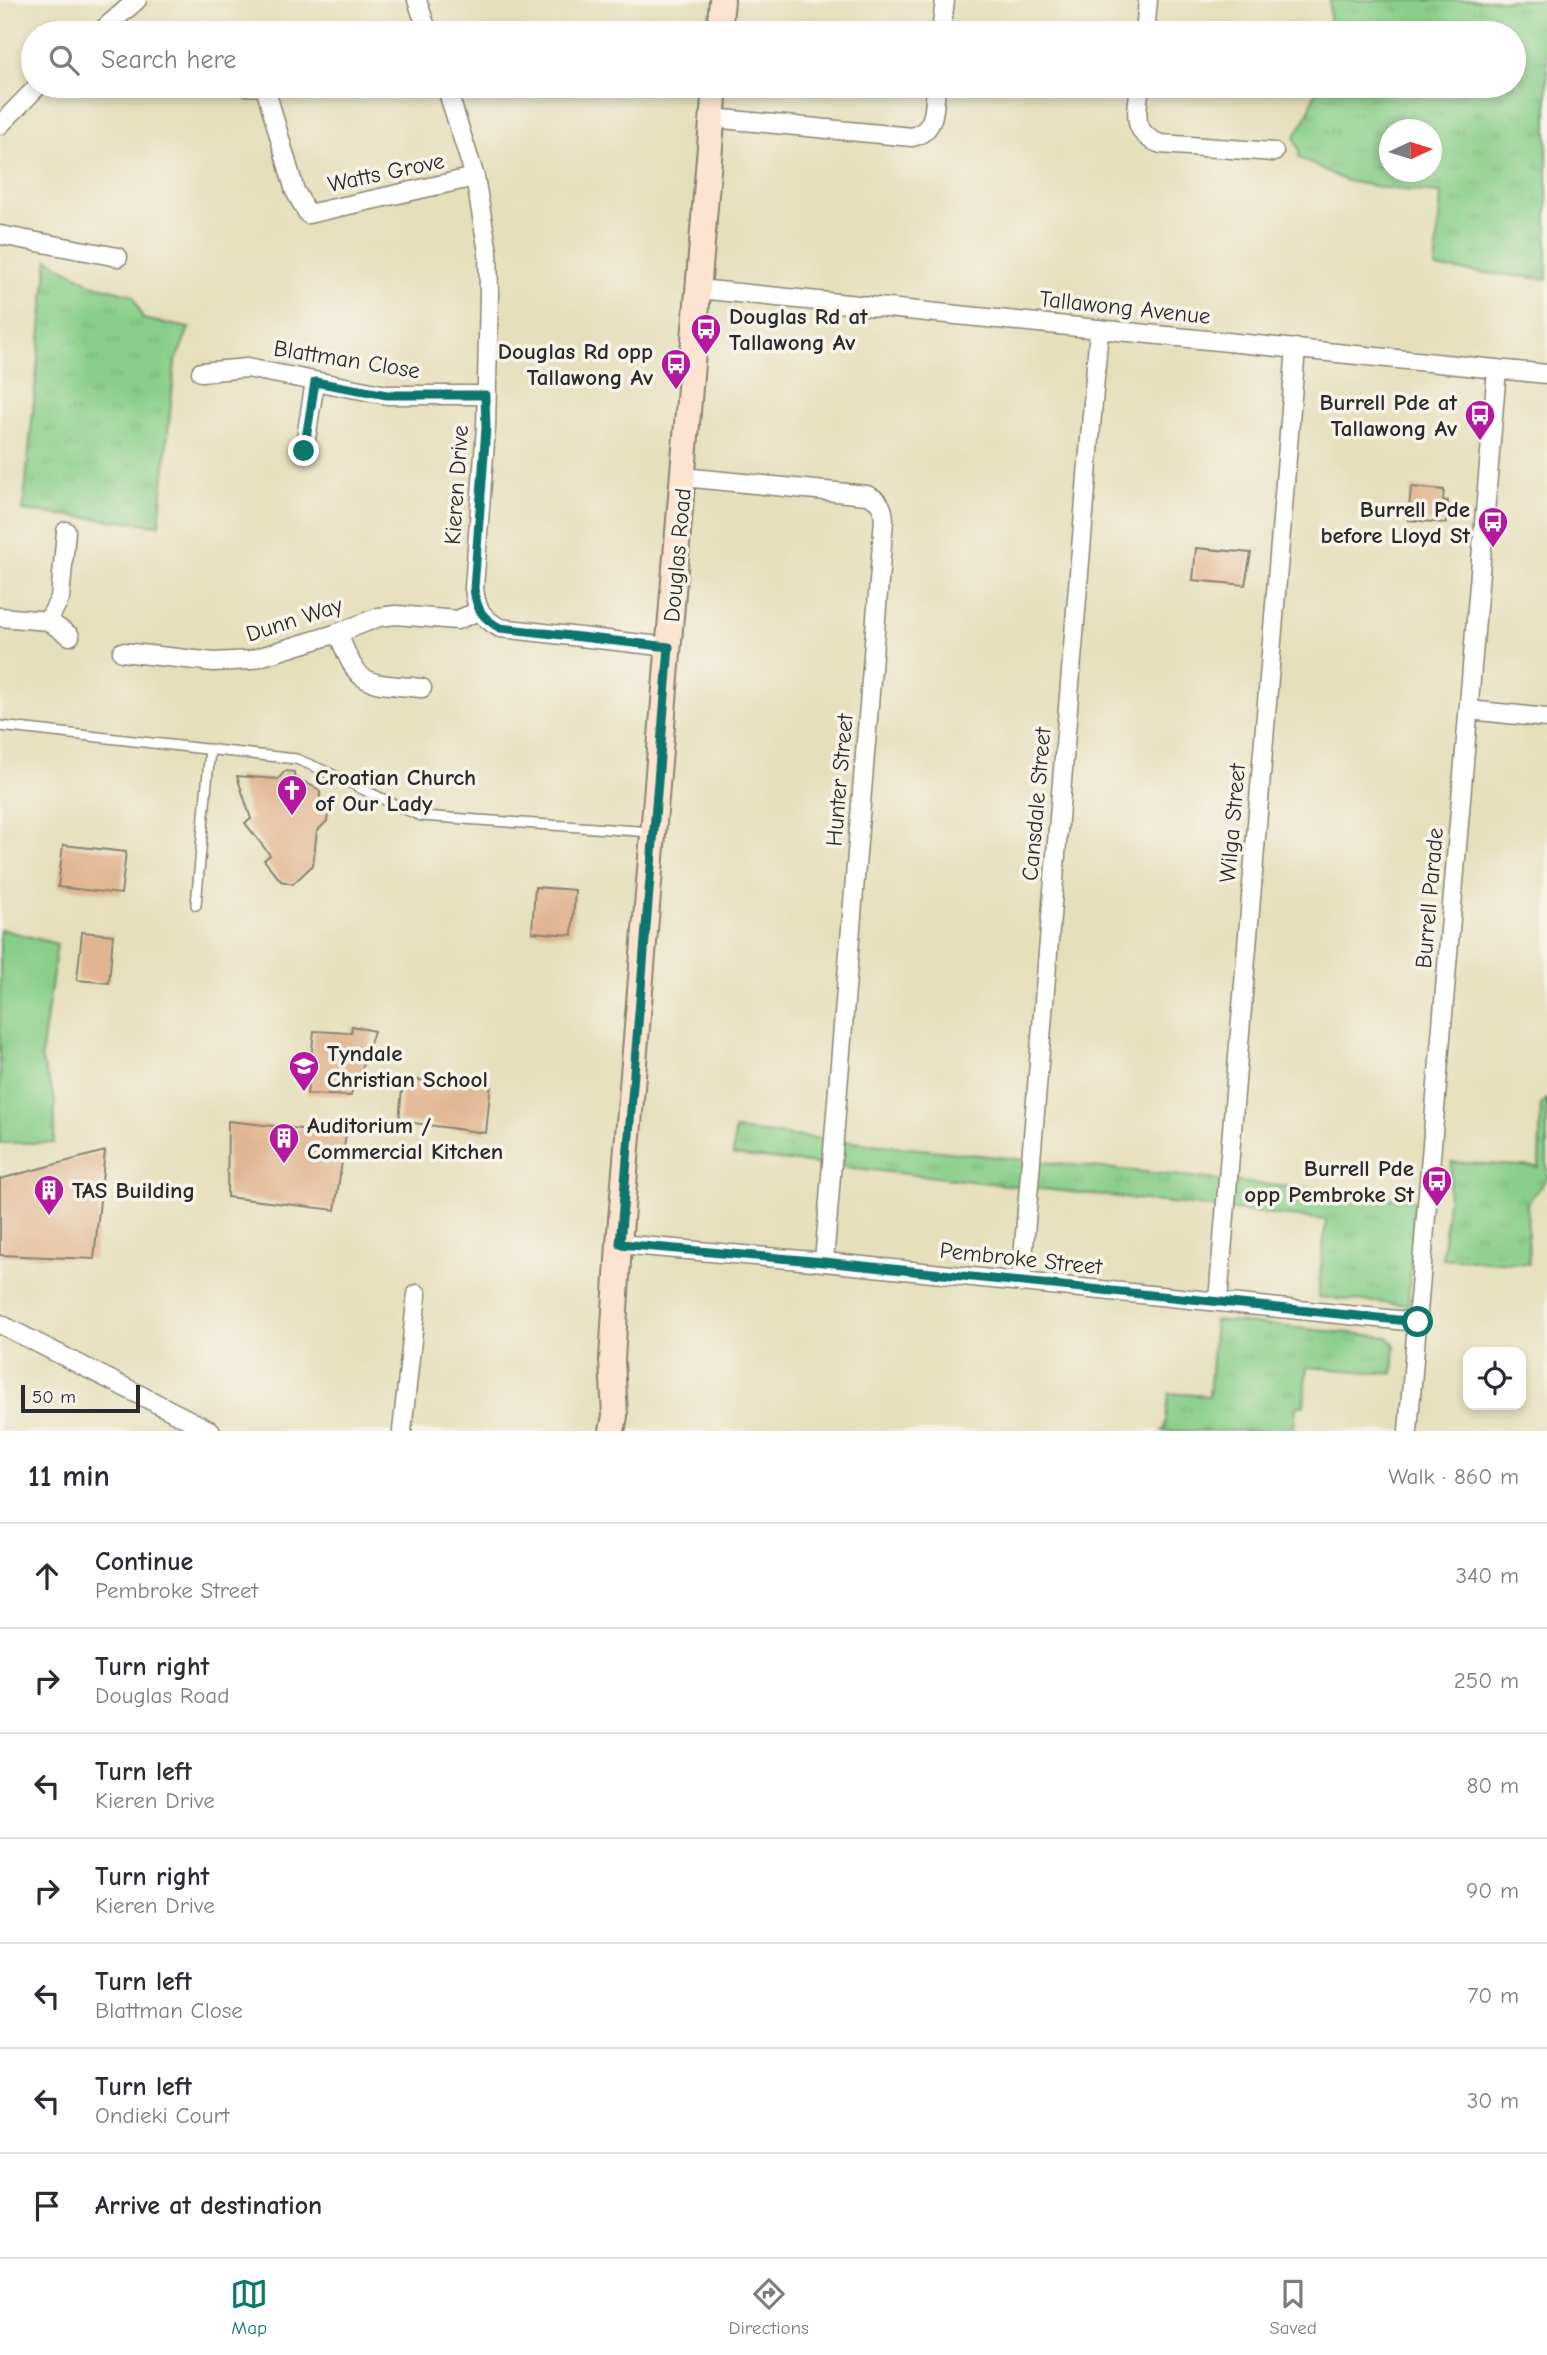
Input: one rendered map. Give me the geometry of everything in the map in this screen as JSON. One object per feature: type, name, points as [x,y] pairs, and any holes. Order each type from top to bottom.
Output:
[{"type":"street","points":[[116,21],[136,0]]},
{"type":"street","points":[[417,0],[424,21]]},
{"type":"street","points":[[720,21],[722,0]]},
{"type":"street","points":[[942,21],[945,0]]},
{"type":"street","points":[[1146,21],[1148,0]]},
{"type":"street","points":[[0,125],[26,98]]},
{"type":"street","name":"Watts Grove","points":[[268,98],[295,191],[308,214],[475,177]]},
{"type":"street","name":"Kieren Drive","points":[[450,98],[475,177],[488,252],[486,428],[474,588],[479,611]]},
{"type":"street","name":"Douglas Road","points":[[612,1431],[615,1409],[612,1360],[620,1244],[714,98]]},
{"type":"street","points":[[712,118],[912,137],[925,132],[930,125],[934,98]]},
{"type":"street","points":[[1138,98],[1136,117],[1138,124],[1152,141],[1161,144],[1274,152]]},
{"type":"street","points":[[0,235],[118,257]]},
{"type":"street","name":"Tallawong Avenue","points":[[698,289],[1547,374]]},
{"type":"street","name":"Cansdale Street","points":[[1021,1283],[1099,329]]},
{"type":"street","name":"Wilga Street","points":[[1217,1301],[1296,348]]},
{"type":"street","name":"Blattman Close","points":[[201,372],[247,368],[387,395],[485,395]]},
{"type":"street","name":"Burrell Parade","points":[[1408,1431],[1497,369]]},
{"type":"street","points":[[304,451],[315,382]]},
{"type":"street","name":"Hunter Street","points":[[683,477],[867,495],[880,503],[883,510],[824,1262]]},
{"type":"street","points":[[48,621],[60,598],[66,531]]},
{"type":"street","points":[[479,611],[486,620],[500,628],[669,647]]},
{"type":"street","name":"Dunn Way","points":[[122,652],[232,662],[250,660],[379,617],[397,615],[457,620],[479,611]]},
{"type":"street","points":[[0,617],[48,621],[70,636]]},
{"type":"street","points":[[338,632],[349,662],[358,675],[376,683],[422,688]]},
{"type":"street","points":[[1469,710],[1547,718]]},
{"type":"street","name":"Pembroke Street","points":[[620,1244],[1418,1322]]},
{"type":"street","points":[[402,1431],[417,1294]]},
{"type":"street","points":[[0,1324],[211,1431]]},
{"type":"street","name":"Douglas Road","points":[[598,1431],[602,1387],[612,1360]]},
{"type":"lane","points":[[0,726],[296,758],[327,770],[395,806],[421,816],[654,832]]},
{"type":"lane","points":[[196,905],[209,749]]},
{"type":"green space","points":[[1330,0],[1547,0],[1547,279],[1435,268],[1441,193],[1391,189],[1346,181],[1299,158],[1294,137],[1306,118],[1314,98],[1526,98],[1526,21],[1329,21]]},
{"type":"green space","points":[[48,259],[92,284],[133,295],[143,319],[189,328],[175,363],[159,525],[23,511]]},
{"type":"green space","points":[[0,929],[57,944],[41,1058],[55,1101],[54,1143],[0,1143]]},
{"type":"green space","points":[[1547,1099],[1547,1179],[1527,1203],[1529,1264],[1442,1258],[1452,1162],[1539,1167],[1541,1105]]},
{"type":"green space","points":[[735,1130],[1415,1200],[1408,1305],[1318,1297],[1326,1220],[733,1155]]},
{"type":"green space","points":[[1215,1320],[1388,1337],[1395,1345],[1393,1374],[1307,1367],[1304,1406],[1296,1406],[1294,1431],[1162,1431],[1165,1428],[1169,1393],[1209,1396]]},
{"type":"building","points":[[1411,487],[1444,490],[1443,501],[1448,501],[1446,523],[1408,520]]},
{"type":"building","points":[[1196,548],[1251,553],[1245,585],[1193,580]]},
{"type":"building","points":[[285,771],[294,772],[294,777],[318,789],[320,809],[325,810],[328,815],[327,821],[317,831],[313,865],[293,884],[281,881],[264,860],[270,855],[245,823],[251,819],[237,776],[278,779]]},
{"type":"building","points":[[63,845],[126,852],[121,894],[58,887]]},
{"type":"building","points":[[535,887],[575,890],[572,935],[532,932]]},
{"type":"building","points":[[82,932],[113,935],[109,983],[77,980]]},
{"type":"building","points":[[352,1026],[374,1031],[357,1084],[353,1084],[351,1096],[307,1094],[314,1031],[351,1033]]},
{"type":"building","points":[[403,1078],[465,1086],[464,1081],[491,1083],[486,1133],[399,1121]]},
{"type":"building","name":"Auditorium / Commercial Kitchen","points":[[228,1121],[346,1134],[335,1210],[227,1197]]},
{"type":"building","name":"TAS Building","points":[[105,1151],[94,1259],[0,1255],[0,1179]]},
{"type":"place","name":"Douglas Rd at Tallawong Av","points":[[706,356]]},
{"type":"place","name":"Douglas Rd opp Tallawong Av","points":[[676,391]]},
{"type":"place","name":"Burrell Pde at Tallawong Av","points":[[1480,442]]},
{"type":"place","name":"Burrell Pde before Lloyd St","points":[[1493,549]]},
{"type":"place","name":"Croatian Church of Our Lady","points":[[292,817]]},
{"type":"place","name":"Tyndale Christian School","points":[[304,1093]]},
{"type":"place","name":"Auditorium / Commercial Kitchen","points":[[284,1165]]},
{"type":"place","name":"Burrell Pde opp Pembroke St","points":[[1437,1208]]},
{"type":"place","name":"TAS Building","points":[[49,1217]]},
{"type":"route","points":[[304,451],[315,382],[387,395],[485,395],[486,428],[474,588],[479,611],[486,620],[500,628],[669,647],[620,1244],[1418,1322]]}]
